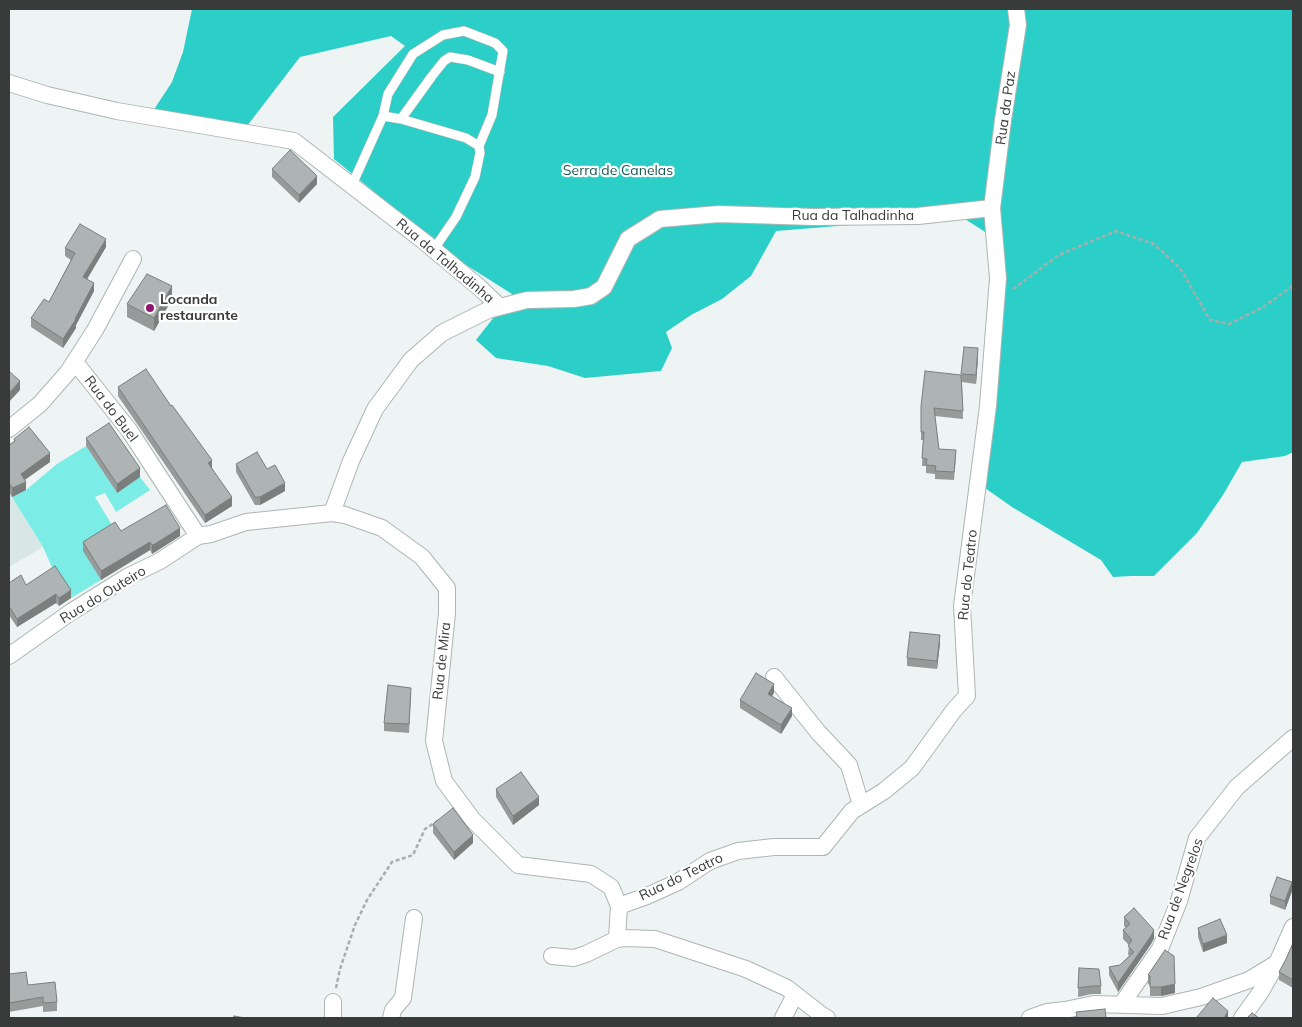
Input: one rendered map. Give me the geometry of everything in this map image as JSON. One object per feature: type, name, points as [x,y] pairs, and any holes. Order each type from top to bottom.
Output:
[{"type":"street","name":"Rua da Paz","points":[[992,208],[1018,25],[1016,9]]},
{"type":"street","name":"Rua da Talhadinha","points":[[9,83],[117,111],[294,141],[434,249],[500,307],[527,300],[574,299],[592,296],[604,287],[628,239],[660,219],[719,214],[813,217],[918,216],[992,208]]},
{"type":"street","name":"Rua do Teatro","points":[[619,906],[678,882],[710,862],[738,851],[774,847],[824,847],[852,811],[884,791],[912,768],[954,710],[967,696],[962,606],[988,406],[998,278],[992,208]]},
{"type":"street","points":[[75,362],[95,330],[133,259]]},
{"type":"street","points":[[332,512],[351,461],[375,409],[411,360],[442,333],[488,310],[500,307]]},
{"type":"street","name":"Rua do Buel","points":[[9,429],[40,404],[75,362],[129,430],[198,536]]},
{"type":"street","name":"Rua de Mira","points":[[198,536],[211,534],[246,522],[332,512],[382,528],[422,557],[447,588],[447,613],[434,741],[444,781],[473,820],[518,865],[591,874],[611,887],[619,906]]},
{"type":"street","name":"Rua do Outeiro","points":[[9,656],[126,577],[160,561],[198,536]]},
{"type":"street","points":[[774,678],[818,732],[850,765],[861,805]]},
{"type":"street","name":"Rua de Negrelos","points":[[1121,1005],[1160,949],[1179,901],[1197,838],[1237,787],[1293,738]]},
{"type":"street","points":[[617,939],[619,906]]},
{"type":"street","points":[[391,1018],[393,1010],[403,998],[414,918]]},
{"type":"street","points":[[1242,1018],[1260,993],[1277,963],[1293,926]]},
{"type":"street","points":[[552,956],[574,958],[617,939],[655,939],[746,970],[787,988],[827,1018]]},
{"type":"street","points":[[1030,1018],[1047,1012],[1066,1014],[1094,1004],[1162,1006],[1201,996],[1249,980],[1277,963]]},
{"type":"street","points":[[783,1018],[794,994]]},
{"type":"lane","points":[[352,185],[383,116],[388,94],[413,54],[443,35],[464,31],[495,43],[503,51],[500,72],[492,114],[479,146],[480,153],[475,177],[456,217],[434,249]]},
{"type":"lane","points":[[401,119],[432,76],[444,61],[450,57],[468,60],[500,72]]},
{"type":"lane","points":[[383,116],[401,119],[466,138],[479,146]]},
{"type":"path","points":[[996,301],[1059,255],[1116,231],[1154,244],[1180,268],[1210,320],[1229,324],[1263,307],[1293,286]]},
{"type":"path","points":[[333,1010],[340,969],[355,925],[367,900],[392,862],[413,855],[425,829],[463,807]]},
{"type":"shaded area","points":[[86,446],[117,493],[140,477],[150,490],[116,512],[105,493],[95,497],[115,530],[83,550],[101,580],[71,598],[55,574],[43,547],[12,497],[26,490],[57,464]]},
{"type":"shaded area","points":[[9,492],[43,547],[9,567]]},
{"type":"green space","name":"Serra de Canelas","points":[[192,9],[1293,9],[1293,452],[1285,456],[1242,462],[1223,495],[1197,533],[1154,576],[1113,577],[1101,560],[1012,507],[975,481],[993,237],[957,214],[908,216],[850,225],[776,231],[751,276],[722,299],[691,315],[666,332],[672,348],[661,371],[585,378],[548,366],[496,358],[476,340],[512,294],[455,258],[334,159],[333,117],[405,46],[391,36],[300,57],[247,126],[153,111],[172,82],[183,52]]},
{"type":"building","points":[[290,150],[317,176],[299,195],[272,169]]},
{"type":"building","points":[[80,224],[106,239],[83,277],[94,283],[76,319],[63,339],[31,318],[44,299],[49,302],[75,253],[65,248]]},
{"type":"building","points":[[147,274],[172,286],[154,318],[127,304]]},
{"type":"building","points":[[964,347],[978,348],[976,375],[961,374]]},
{"type":"building","points":[[146,369],[212,460],[208,463],[232,497],[205,515],[118,387]]},
{"type":"building","points":[[9,371],[20,381],[9,393]]},
{"type":"building","points":[[925,371],[961,375],[963,411],[934,408],[939,449],[956,450],[954,472],[935,471],[936,466],[926,465],[927,459],[922,458],[924,432],[921,432],[921,406]]},
{"type":"building","points":[[109,423],[140,468],[117,484],[86,438]]},
{"type":"building","points":[[29,427],[50,453],[21,474],[26,482],[12,488],[9,483],[9,445]]},
{"type":"building","points":[[257,452],[267,469],[275,465],[285,483],[260,497],[255,497],[236,464]]},
{"type":"building","points":[[166,505],[180,528],[155,544],[152,545],[150,542],[101,571],[83,542],[115,522],[121,531]]},
{"type":"building","points":[[55,566],[71,590],[59,598],[56,594],[17,619],[9,606],[9,583],[21,575],[26,585]]},
{"type":"building","points":[[910,632],[940,635],[937,661],[907,658]]},
{"type":"building","points":[[756,673],[774,684],[768,694],[792,708],[781,725],[740,700]]},
{"type":"building","points":[[388,685],[411,688],[409,724],[384,723]]},
{"type":"building","points":[[521,772],[539,797],[513,816],[496,789]]},
{"type":"building","points":[[453,808],[473,835],[454,852],[433,824]]},
{"type":"building","points":[[1277,877],[1292,882],[1285,901],[1270,896]]},
{"type":"building","points":[[1134,908],[1154,930],[1118,983],[1109,967],[1120,965],[1134,952],[1128,946],[1132,940],[1123,930],[1130,924],[1124,917]]},
{"type":"building","points":[[1220,919],[1227,935],[1203,944],[1198,928]]},
{"type":"building","points":[[1293,943],[1293,980],[1279,972]]},
{"type":"building","points":[[1165,950],[1174,956],[1175,984],[1150,987],[1150,976],[1148,975]]},
{"type":"building","points":[[1079,968],[1099,969],[1101,986],[1078,988]]},
{"type":"building","points":[[26,972],[28,985],[55,982],[57,1002],[43,1003],[43,997],[9,1003],[9,974]]},
{"type":"building","points":[[1213,998],[1228,1011],[1224,1018],[1196,1018]]},
{"type":"building","points":[[1105,1009],[1106,1018],[1077,1018],[1076,1012]]},
{"type":"building","points":[[1252,1013],[1259,1018],[1247,1018]]},
{"type":"place","name":"Locanda restaurante","points":[[150,308]]}]
